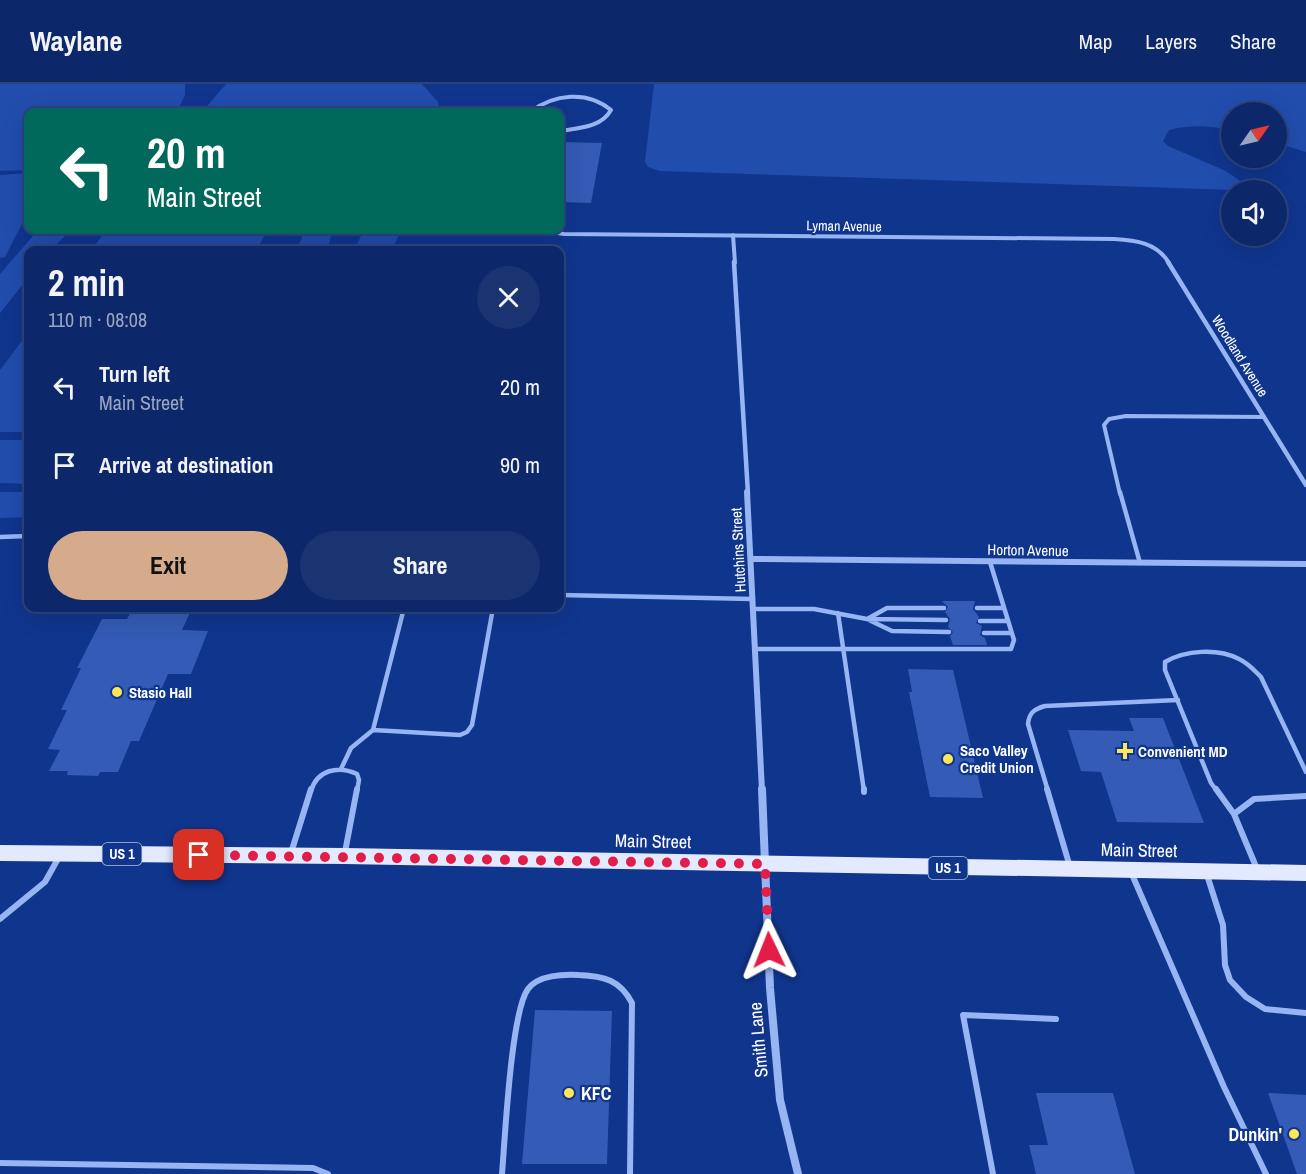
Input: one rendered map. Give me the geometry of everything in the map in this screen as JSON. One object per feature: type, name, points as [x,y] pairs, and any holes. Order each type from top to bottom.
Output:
[{"type":"main road","name":"Main Street","points":[[0,853],[345,856],[1306,873]]},
{"type":"street","points":[[536,108],[545,102],[566,98],[595,100],[611,110],[608,117],[599,122],[564,130]]},
{"type":"street","name":"Lyman Avenue","points":[[564,234],[1114,239],[1149,244]]},
{"type":"street","name":"Hutchins Street","points":[[733,236],[754,609],[765,864]]},
{"type":"street","name":"Woodland Avenue","points":[[1149,244],[1159,249],[1166,258],[1306,485]]},
{"type":"street","name":"Horton Avenue","points":[[751,559],[1306,564]]},
{"type":"street","name":"Smith Lane","points":[[765,864],[770,988],[780,1100],[798,1174]]},
{"type":"lane","points":[[1140,563],[1125,514],[1104,425],[1108,419],[1126,416],[1264,417]]},
{"type":"lane","points":[[0,537],[24,536]]},
{"type":"lane","points":[[755,649],[1006,651],[1013,647],[1012,633],[990,562]]},
{"type":"lane","points":[[564,595],[753,599]]},
{"type":"lane","points":[[867,619],[887,608],[944,608]]},
{"type":"lane","points":[[977,608],[1004,608]]},
{"type":"lane","points":[[754,609],[814,609],[867,619],[946,620]]},
{"type":"lane","points":[[341,769],[351,748],[373,730],[403,612]]},
{"type":"lane","points":[[373,730],[460,735],[467,732],[472,725],[492,612]]},
{"type":"lane","points":[[838,613],[864,792]]},
{"type":"lane","points":[[867,619],[892,631],[949,632]]},
{"type":"lane","points":[[980,621],[1008,621]]},
{"type":"lane","points":[[984,633],[1012,633]]},
{"type":"lane","points":[[1258,872],[1233,814],[1211,783],[1165,670],[1165,662],[1171,657],[1192,654],[1221,654],[1244,662],[1261,677],[1306,771]]},
{"type":"lane","points":[[1071,869],[1028,724],[1028,716],[1032,710],[1056,705],[1178,700]]},
{"type":"lane","points":[[290,856],[314,780],[321,773],[341,769],[357,774],[359,780],[345,856]]},
{"type":"lane","points":[[1233,814],[1254,799],[1306,796]]},
{"type":"lane","points":[[0,919],[45,882],[61,854]]},
{"type":"lane","points":[[1130,870],[1224,1087],[1266,1174]]},
{"type":"lane","points":[[1206,872],[1223,925],[1225,965],[1230,980],[1246,997],[1265,1009],[1306,1013]]},
{"type":"lane","points":[[502,1174],[517,1023],[523,995],[529,987],[540,980],[592,975],[617,981],[626,990],[632,1003],[630,1174]]},
{"type":"lane","points":[[993,1174],[963,1015],[1056,1018]]},
{"type":"lane","points":[[0,1163],[313,1168],[328,1174]]},
{"type":"shaded area","points":[[0,84],[185,84],[185,95],[179,108],[24,108],[24,170],[0,171]]},
{"type":"shaded area","points":[[226,84],[422,84],[438,102],[439,108],[205,108]]},
{"type":"shaded area","points":[[654,84],[1306,84],[1306,152],[1287,146],[1287,102],[1221,102],[1221,128],[1200,126],[1169,130],[1163,141],[1168,146],[1226,171],[1239,180],[1221,180],[1221,190],[660,171],[648,167],[645,162]]},
{"type":"shaded area","points":[[24,173],[24,220],[5,257],[0,258],[0,175]]},
{"type":"shaded area","points":[[35,234],[67,234],[55,246],[24,246]]},
{"type":"shaded area","points":[[104,234],[266,234],[258,246],[94,246]]},
{"type":"shaded area","points":[[302,234],[332,234],[328,246],[298,246]]},
{"type":"shaded area","points":[[362,234],[399,234],[394,246],[356,246]]},
{"type":"shaded area","points":[[24,246],[24,283],[0,313],[0,274]]},
{"type":"shaded area","points":[[24,338],[24,432],[0,432],[0,370]]},
{"type":"shaded area","points":[[0,440],[24,440],[24,484],[0,483]]},
{"type":"shaded area","points":[[0,492],[24,492],[24,517],[0,518]]},
{"type":"building","points":[[564,142],[602,143],[591,203],[564,202]]},
{"type":"building","points":[[942,601],[975,601],[973,609],[979,617],[976,623],[982,626],[980,635],[985,638],[987,645],[953,645],[950,636],[953,632],[948,627],[950,619],[945,612],[948,607]]},
{"type":"building","name":"Stasio Hall","points":[[131,612],[190,612],[182,630],[208,631],[191,674],[168,674],[139,741],[131,741],[118,772],[100,772],[98,776],[67,775],[68,771],[49,771],[60,750],[48,749],[67,710],[61,710],[81,668],[77,668],[102,619],[127,619]]},
{"type":"building","name":"Saco Valley Credit Union","points":[[908,669],[953,670],[983,798],[930,797],[909,692],[912,692]]},
{"type":"building","name":"Convenient MD","points":[[1129,718],[1163,718],[1204,823],[1117,822],[1101,772],[1081,771],[1068,730],[1134,731]]},
{"type":"building","name":"KFC","points":[[535,1010],[612,1011],[607,1164],[522,1164]]},
{"type":"building","points":[[1036,1093],[1113,1093],[1135,1174],[1036,1174],[1029,1145],[1048,1145]]},
{"type":"building","name":"Dunkin'","points":[[1268,1093],[1306,1095],[1306,1174],[1297,1174]]},
{"type":"place","name":"Stasio Hall","points":[[117,692]]},
{"type":"place","name":"Convenient MD","points":[[1125,751]]},
{"type":"place","name":"Saco Valley Credit Union","points":[[948,759]]},
{"type":"place","name":"KFC","points":[[569,1093]]},
{"type":"place","name":"Dunkin'","points":[[1294,1134]]},
{"type":"route","points":[[199,855],[765,864],[769,950]]}]
